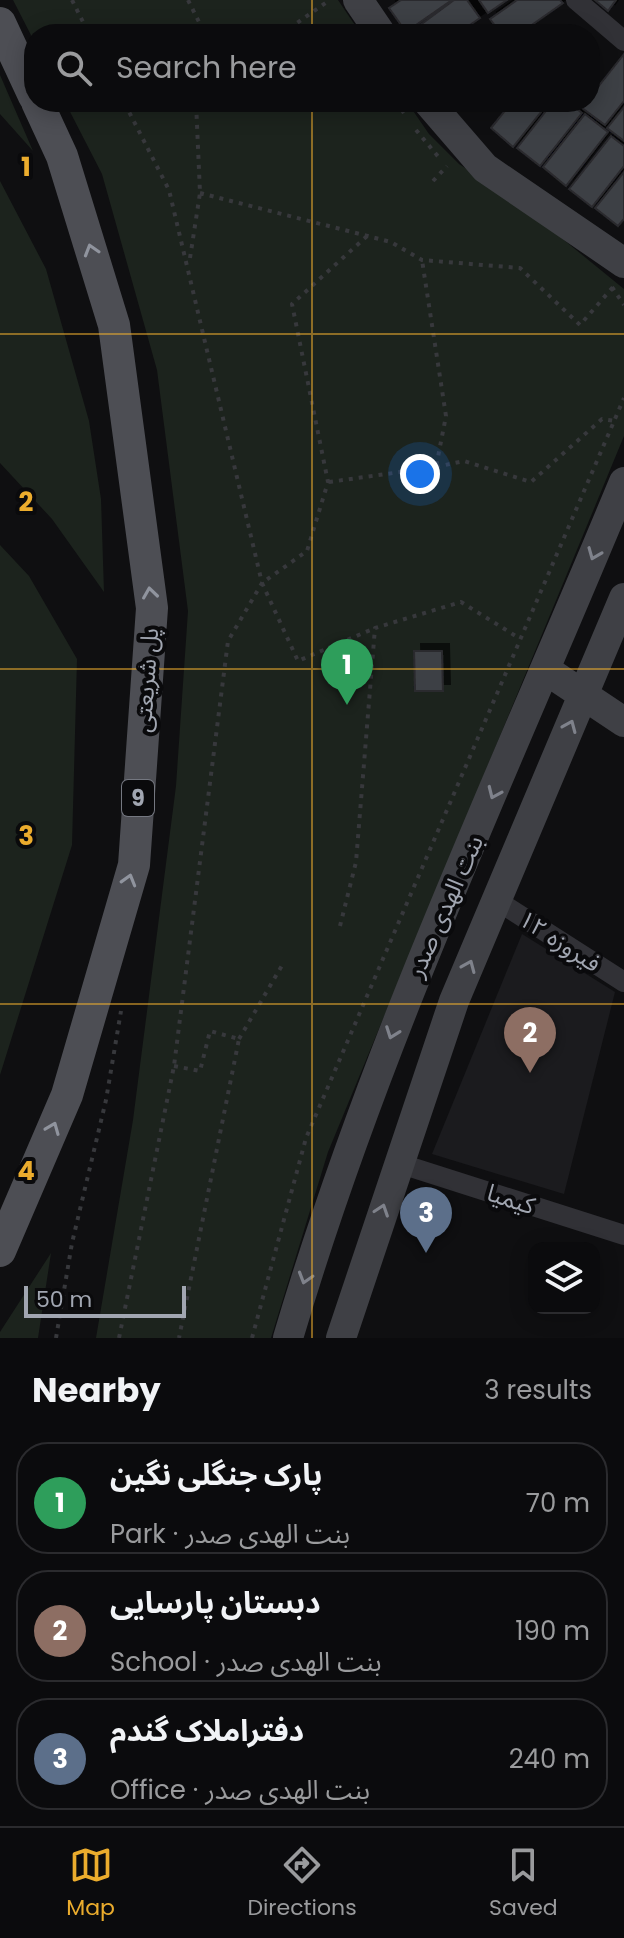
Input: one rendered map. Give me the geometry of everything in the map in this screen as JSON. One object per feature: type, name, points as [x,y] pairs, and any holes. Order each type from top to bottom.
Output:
[{"type":"main road","points":[[0,23],[24,75]]},
{"type":"main road","name":"پل شریعتی","points":[[0,1251],[67,1095],[134,865],[152,608],[114,325],[62,156],[42,112]]},
{"type":"street","points":[[576,0],[624,41]]},
{"type":"street","points":[[367,3],[376,24]]},
{"type":"street","points":[[437,112],[485,168],[620,269]]},
{"type":"street","name":"بنت الهدی صدر","points":[[288,1338],[318,1236],[411,982],[624,482]]},
{"type":"street","name":"بنت الهدی صدر","points":[[341,1338],[454,1001],[624,598]]},
{"type":"street","points":[[546,670],[584,692],[624,722]]},
{"type":"street","name":"فیروزه ۱۲","points":[[496,900],[624,982]]},
{"type":"street","name":"کیمیا","points":[[398,1163],[624,1235]]},
{"type":"path","points":[[72,0],[84,24]]},
{"type":"path","points":[[188,0],[200,24]]},
{"type":"path","points":[[295,24],[327,2]]},
{"type":"path","points":[[129,112],[169,190],[189,263],[262,583],[298,661],[375,628],[461,602],[519,638]]},
{"type":"path","points":[[189,263],[200,193],[196,112]]},
{"type":"path","points":[[433,181],[447,166]]},
{"type":"path","points":[[200,193],[391,242],[422,260],[520,268],[580,325],[620,269]]},
{"type":"path","points":[[119,1338],[174,1066],[228,641],[262,583],[307,551],[328,482],[292,304],[367,236]]},
{"type":"path","points":[[422,260],[446,416],[436,467]]},
{"type":"path","points":[[252,1338],[306,1138],[624,398]]},
{"type":"path","points":[[328,482],[464,461],[531,482],[602,419],[615,421]]},
{"type":"path","points":[[340,926],[356,862],[375,628]]},
{"type":"path","points":[[179,1338],[239,1039],[284,962]]},
{"type":"path","points":[[56,1338],[72,1243],[106,1100],[121,1001]]},
{"type":"path","points":[[174,1066],[200,1071],[210,1031],[239,1039]]},
{"type":"shaded area","points":[[13,0],[338,0],[354,24],[25,24]]},
{"type":"shaded area","points":[[0,75],[33,151],[0,114]]},
{"type":"shaded area","points":[[70,112],[414,112],[429,134],[459,164],[521,205],[624,289],[624,436],[328,1152],[271,1338],[96,1338],[133,1120],[176,786],[188,611],[157,370],[102,174]]},
{"type":"shaded area","points":[[0,181],[46,269],[89,421],[101,499],[104,592],[52,519],[0,463]]},
{"type":"shaded area","points":[[0,545],[29,576],[77,659],[72,845],[0,1075]]},
{"type":"shaded area","points":[[522,934],[615,992],[564,1194],[432,1154]]},
{"type":"shaded area","points":[[51,1253],[38,1338],[0,1338],[0,1332]]},
{"type":"building","points":[[401,0],[452,0],[418,24],[400,24],[389,8]]},
{"type":"building","points":[[454,0],[467,0],[480,18],[471,24],[422,24]]},
{"type":"building","points":[[479,0],[507,0],[488,13]]},
{"type":"building","points":[[517,0],[560,0],[563,3],[533,24],[494,24],[490,19]]},
{"type":"building","points":[[595,0],[616,0],[608,11]]},
{"type":"building","points":[[624,54],[624,101],[605,125],[587,112],[600,112],[600,84]]},
{"type":"building","points":[[624,107],[624,141],[607,128]]},
{"type":"building","points":[[504,112],[541,112],[513,147],[491,128]]},
{"type":"building","points":[[545,112],[582,113],[540,166],[517,148]]},
{"type":"building","points":[[585,114],[608,132],[566,186],[543,167]]},
{"type":"building","points":[[611,136],[624,146],[624,166],[592,207],[569,189]]},
{"type":"building","points":[[624,172],[624,219],[618,226],[595,208]]},
{"type":"building","points":[[414,651],[442,651],[443,691],[415,691]]},
{"type":"place","name":"پارک جنگلی نگین","points":[[347,705]]},
{"type":"place","name":"دبستان پارسایی","points":[[530,1073]]},
{"type":"place","name":"دفتراملاک گندم","points":[[426,1253]]}]
